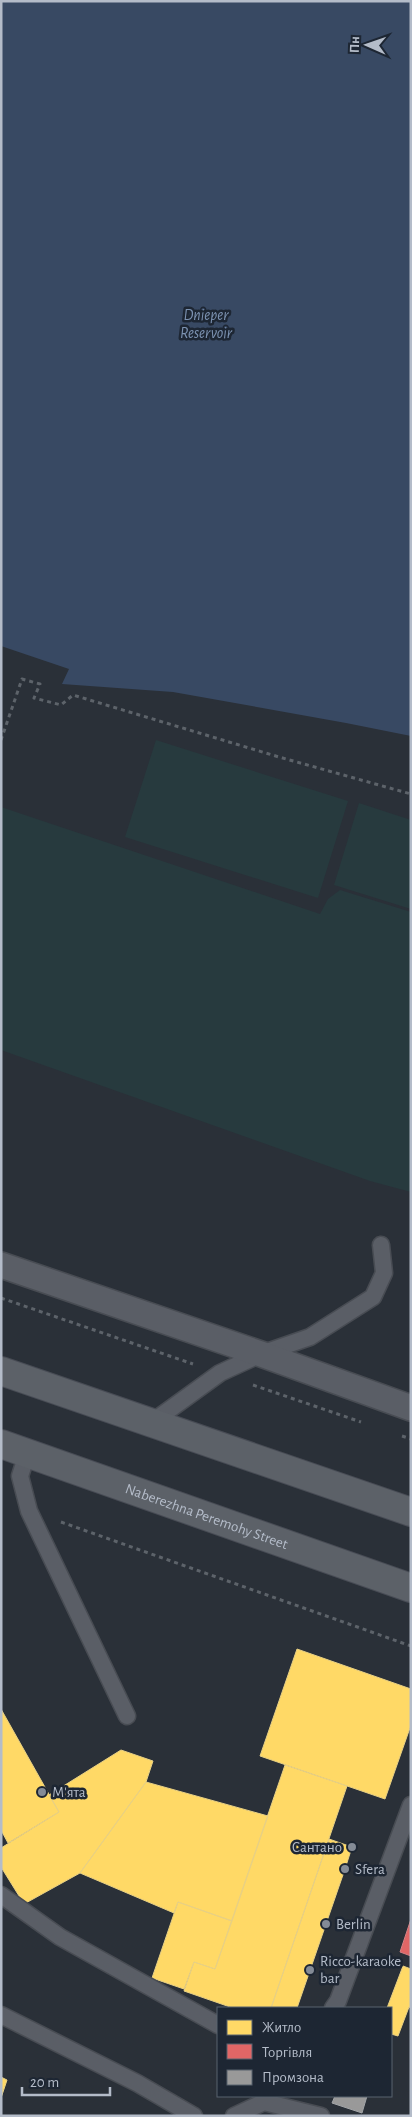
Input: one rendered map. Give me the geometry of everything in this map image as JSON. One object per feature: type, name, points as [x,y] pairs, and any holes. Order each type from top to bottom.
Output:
[{"type":"main road","points":[[1,1370],[411,1512]]},
{"type":"main road","name":"Naberezhna Peremohy Street","points":[[1,1444],[411,1588]]},
{"type":"street","points":[[1,1265],[261,1354],[411,1408]]},
{"type":"lane","points":[[151,1423],[220,1373],[261,1354],[310,1337],[373,1297],[384,1273],[381,1245]]},
{"type":"lane","points":[[27,1454],[20,1476],[29,1511],[127,1716]]},
{"type":"lane","points":[[334,2007],[338,2001],[411,1805]]},
{"type":"lane","points":[[3,1895],[60,1937],[217,2024]]},
{"type":"lane","points":[[1,2015],[137,2083],[194,2116]]},
{"type":"lane","points":[[234,2116],[266,2099],[321,2116]]},
{"type":"path","points":[[1,740],[22,679],[40,684],[34,698],[61,705],[73,695],[279,757],[411,794]]},
{"type":"path","points":[[29,1511],[411,1646]]},
{"type":"green space","points":[[156,740],[348,801],[318,898],[125,837]]},
{"type":"green space","points":[[359,803],[411,820],[411,909],[334,885]]},
{"type":"green space","points":[[1,807],[320,914],[328,899],[340,890],[411,912],[411,1192],[370,1181],[1,1050]]},
{"type":"water","name":"Dnieper Reservoir","points":[[1,1],[411,1],[411,736],[173,692],[62,684],[69,669],[1,646]]},
{"type":"building: Житло","points":[[297,1649],[411,1689],[411,1725],[385,1799],[260,1756]]},
{"type":"building: Житло","points":[[1,1709],[59,1812],[8,1843],[1,1830]]},
{"type":"building: Житло","points":[[121,1750],[153,1761],[146,1782],[80,1873],[24,1904],[1,1867],[1,1848],[59,1812],[49,1795]]},
{"type":"building: Житло","points":[[285,1765],[347,1786],[271,2007],[230,2007],[184,1991],[194,1962],[215,1969]]},
{"type":"building: Житло","points":[[146,1782],[268,1816],[232,1921],[178,1902],[174,1913],[80,1873]]},
{"type":"building: Житло","points":[[329,1839],[352,1847],[297,2007],[271,2007]]},
{"type":"building: Житло","points":[[178,1902],[232,1921],[215,1969],[194,1962],[184,1989],[152,1978]]},
{"type":"building: Житло","points":[[403,1966],[411,1969],[411,2008],[409,2007],[398,2036],[392,2034],[392,2007],[387,2007]]},
{"type":"building: Житло","points":[[1,2077],[7,2080],[1,2098]]},
{"type":"building: Торгівля","points":[[411,1919],[411,1956],[400,1952]]},
{"type":"building: Промзона","points":[[335,2097],[367,2097],[362,2113],[332,2103]]},
{"type":"place","name":"М'ята","points":[[42,1792]]},
{"type":"place","name":"Сантано","points":[[352,1847]]},
{"type":"place","name":"Sfera","points":[[345,1869]]},
{"type":"place","name":"Berlin","points":[[326,1924]]},
{"type":"place","name":"Ricco-karaoke bar","points":[[310,1970]]}]
